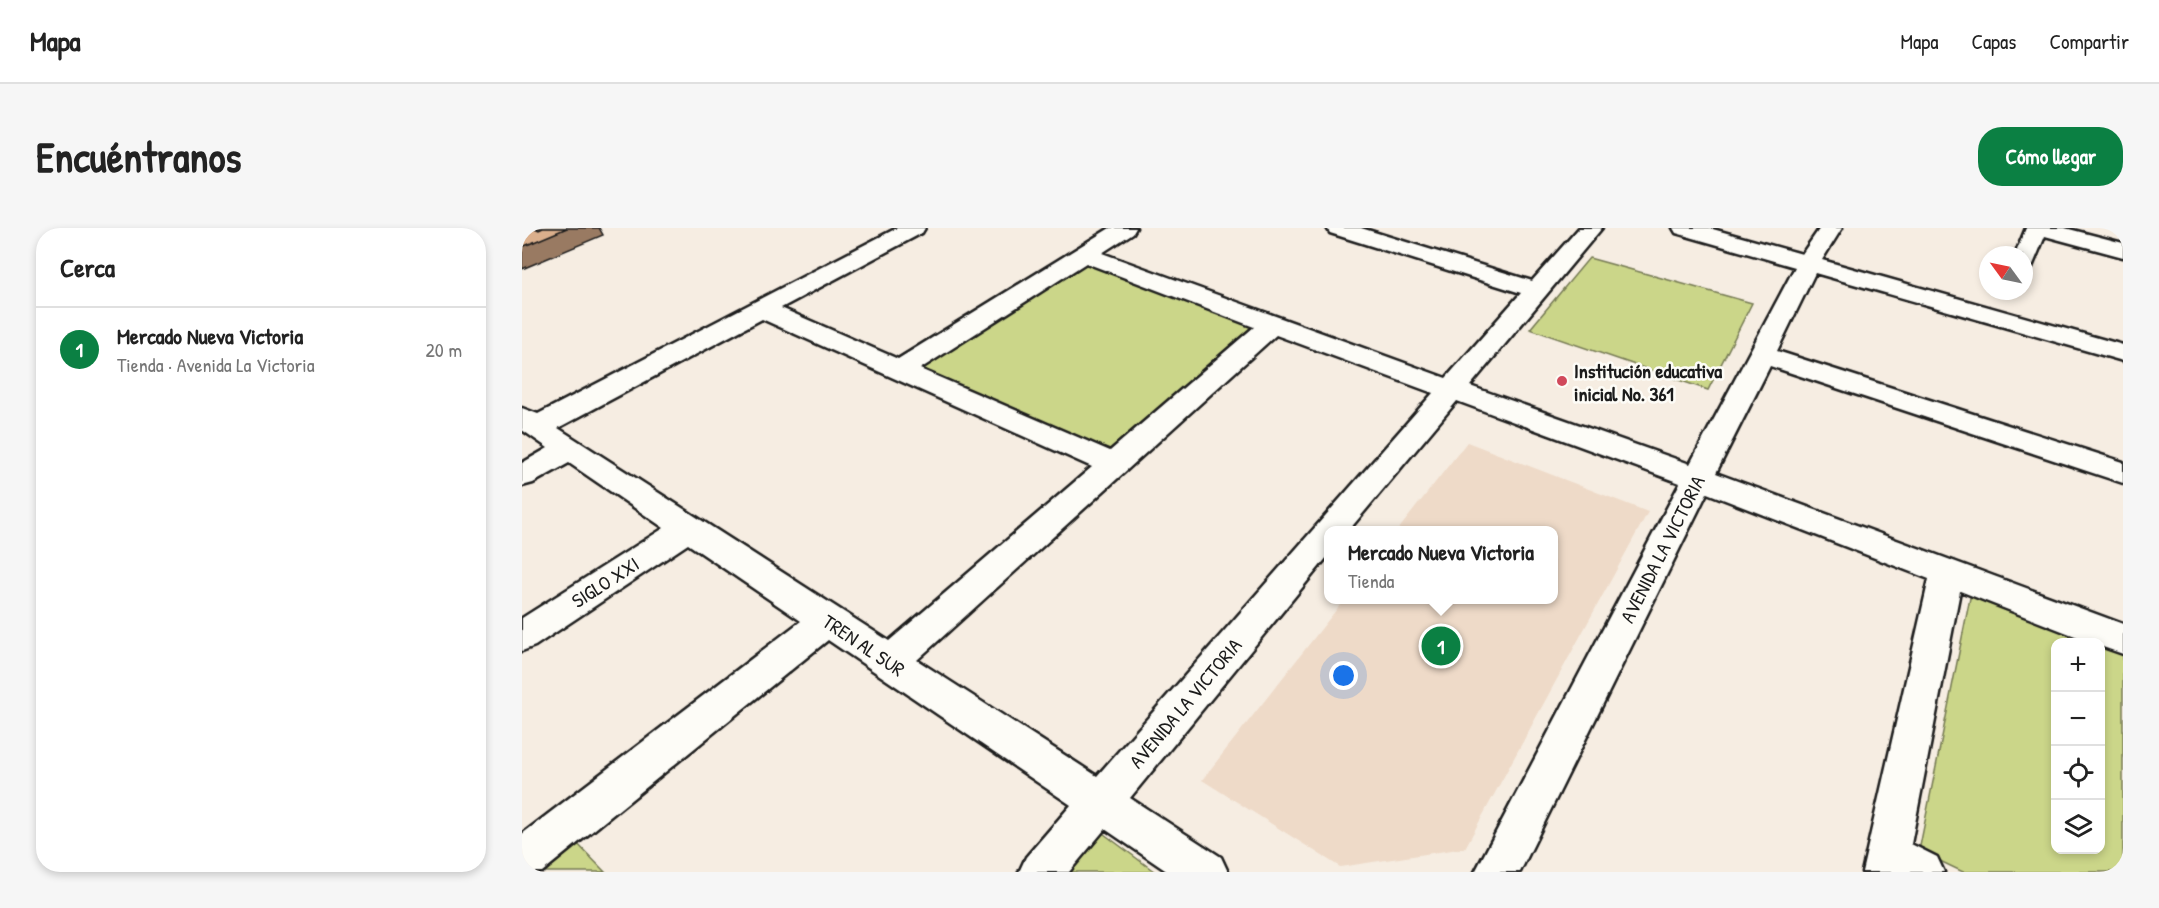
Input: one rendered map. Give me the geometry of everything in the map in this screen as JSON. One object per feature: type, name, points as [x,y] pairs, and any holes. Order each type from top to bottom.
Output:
[{"type":"street","points":[[530,422],[761,309],[914,228]]},
{"type":"street","points":[[898,371],[1125,228]]},
{"type":"street","points":[[1338,228],[1536,290]]},
{"type":"street","name":"AVENIDA LA VICTORIA","points":[[1335,526],[1591,228]]},
{"type":"street","points":[[1684,228],[1809,262],[2006,309],[2123,353]]},
{"type":"street","name":"AVENIDA LA VICTORIA","points":[[1497,872],[1761,354],[1809,262],[1831,228]]},
{"type":"street","points":[[2031,246],[2038,228],[2123,250]]},
{"type":"street","points":[[1084,254],[1272,325],[1698,478],[2123,639]]},
{"type":"street","points":[[761,309],[1114,465]]},
{"type":"street","points":[[890,662],[1272,325]]},
{"type":"street","points":[[1761,354],[2123,473]]},
{"type":"street","name":"TREN AL SUR","points":[[530,422],[1206,872]]},
{"type":"street","points":[[522,476],[570,449]]},
{"type":"street","name":"SIGLO XXI","points":[[522,636],[688,528]]},
{"type":"street","name":"AVENIDA LA VICTORIA","points":[[1041,872],[1324,539]]},
{"type":"street","points":[[1898,866],[1947,572]]},
{"type":"street","points":[[522,861],[828,620]]},
{"type":"shaded area","points":[[1467,442],[1648,512],[1465,848],[1340,867],[1202,780],[1341,604],[1558,604],[1558,526],[1401,526]]},
{"type":"green space","points":[[1589,258],[1752,303],[1708,390],[1530,329]]},
{"type":"green space","points":[[1081,262],[1258,328],[1114,453],[916,367]]},
{"type":"green space","points":[[1971,593],[2091,638],[2051,638],[2051,854],[2105,854],[2105,643],[2123,650],[2123,872],[1963,872],[1919,851]]},
{"type":"green space","points":[[1100,831],[1155,872],[1068,872]]},
{"type":"green space","points":[[570,836],[605,872],[524,872]]},
{"type":"building","points":[[522,228],[539,230],[567,228],[522,247]]},
{"type":"place","name":"Institución educativa inicial No. 361","points":[[1562,381]]},
{"type":"place","name":"Mercado Nueva Victoria","points":[[1441,646]]}]
